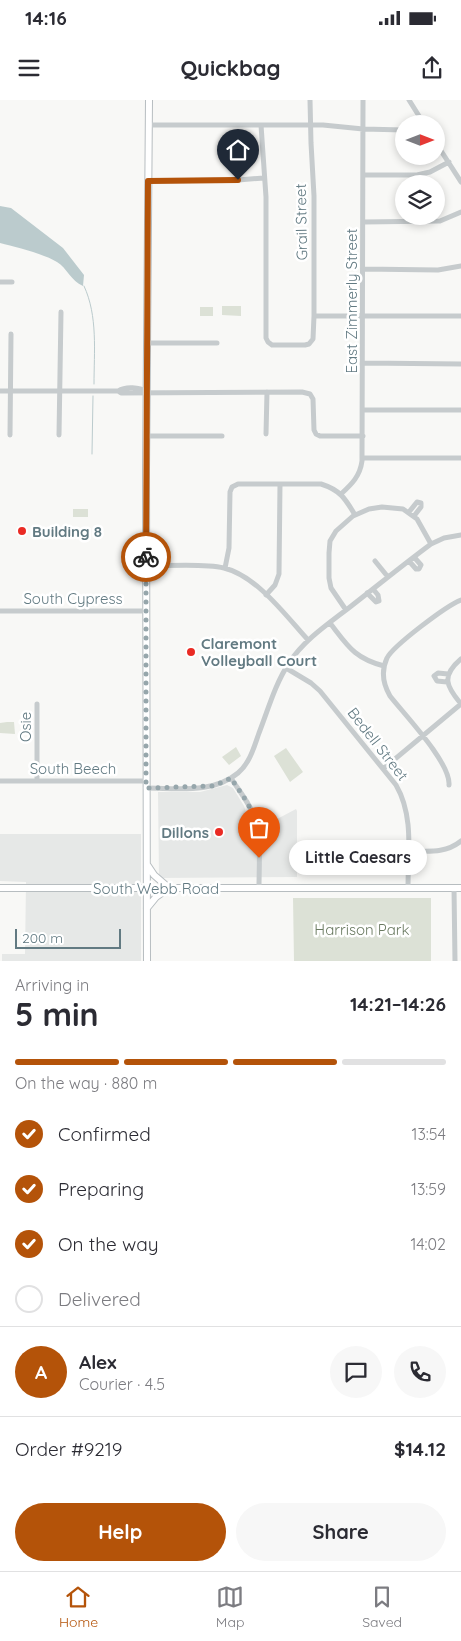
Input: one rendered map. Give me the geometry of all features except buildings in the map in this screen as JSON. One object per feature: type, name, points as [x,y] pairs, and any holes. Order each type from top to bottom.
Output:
[{"type":"main road","points":[[147,961],[146,566],[149,100]]},
{"type":"main road","points":[[147,865],[154,875],[169,888],[156,897],[147,908]]},
{"type":"main road","name":"South Webb Road","points":[[0,888],[458,888]]},
{"type":"street","name":"Grail Street","points":[[264,178],[265,335],[268,342],[272,345],[305,345],[313,338],[314,316],[314,196],[310,100]]},
{"type":"street","name":"East Zimmerly Street","points":[[341,494],[353,483],[360,472],[362,458],[363,100]]},
{"type":"street","points":[[409,100],[417,115]]},
{"type":"street","points":[[149,124],[310,125],[395,130]]},
{"type":"street","points":[[148,181],[230,181],[264,178],[261,125]]},
{"type":"street","points":[[445,156],[461,182]]},
{"type":"street","points":[[364,175],[417,175],[430,172],[449,162]]},
{"type":"street","points":[[364,222],[440,221],[461,212]]},
{"type":"street","points":[[363,269],[438,270],[461,266]]},
{"type":"street","points":[[0,282],[12,282]]},
{"type":"street","points":[[59,435],[61,312]]},
{"type":"street","points":[[314,316],[461,316]]},
{"type":"street","points":[[10,435],[11,334]]},
{"type":"street","points":[[147,343],[217,343]]},
{"type":"street","points":[[363,363],[461,364]]},
{"type":"street","points":[[0,391],[118,391],[121,393],[302,392],[310,394],[313,399],[314,430],[316,434],[320,436],[363,436]]},
{"type":"street","points":[[266,434],[267,392]]},
{"type":"street","points":[[363,410],[461,410]]},
{"type":"street","points":[[147,436],[222,436]]},
{"type":"street","points":[[362,458],[461,458]]},
{"type":"street","points":[[225,568],[229,548],[230,492],[238,484],[321,484],[332,487],[341,494],[355,515]]},
{"type":"street","points":[[266,595],[275,585],[279,574],[280,484]]},
{"type":"street","points":[[409,512],[417,502],[421,502],[421,507],[414,516]]},
{"type":"street","points":[[346,610],[331,588],[329,578],[330,541],[336,531],[355,515],[369,509],[396,507],[414,516],[431,544]]},
{"type":"street","points":[[259,888],[256,820],[231,778],[242,769],[252,753],[277,686],[286,668],[308,640],[431,544],[449,537],[461,535]]},
{"type":"street","points":[[409,561],[416,569],[419,569],[421,565],[414,557]]},
{"type":"street","points":[[375,561],[388,577]]},
{"type":"street","points":[[146,566],[211,566],[225,568],[250,581],[266,595],[308,640]]},
{"type":"street","points":[[368,593],[376,602],[380,600],[373,589]]},
{"type":"street","points":[[449,785],[449,776],[440,759],[388,693],[384,682],[384,666],[394,649],[448,606],[461,600]]},
{"type":"street","name":"South Cypress","points":[[0,611],[146,611]]},
{"type":"street","points":[[330,623],[354,653],[366,661],[384,666]]},
{"type":"street","points":[[383,768],[461,704],[450,691],[447,682],[448,674],[452,667],[461,659]]},
{"type":"street","name":"Bedell Street","points":[[286,668],[320,691],[396,785],[404,802],[408,819],[408,888]]},
{"type":"street","points":[[447,682],[436,680],[434,676],[438,673],[448,674]]},
{"type":"street","name":"Osie","points":[[37,704],[37,781]]},
{"type":"street","name":"South Beech","points":[[0,781],[214,786],[231,778]]},
{"type":"street","points":[[409,851],[440,851],[461,842]]},
{"type":"street","points":[[455,961],[458,888]]},
{"type":"shaded area","points":[[0,206],[11,208],[63,248],[84,275],[83,286],[51,259],[0,243]]},
{"type":"shaded area","points":[[227,785],[233,788],[244,806],[253,833],[296,809],[297,877],[159,878],[158,792],[200,792]]},
{"type":"shaded area","points":[[0,834],[141,834],[141,961],[2,961],[2,954],[25,954],[26,882],[0,881]]},
{"type":"green space","points":[[222,306],[241,306],[241,316],[222,315]]},
{"type":"green space","points":[[200,307],[213,307],[213,316],[200,316]]},
{"type":"green space","points":[[73,509],[88,509],[88,517],[73,517]]},
{"type":"green space","points":[[14,722],[15,734],[0,733],[0,723]]},
{"type":"green space","points":[[236,747],[241,756],[229,765],[222,757]]},
{"type":"green space","points":[[286,748],[303,772],[290,782],[274,756]]},
{"type":"green space","name":"Harrison Park","points":[[293,898],[431,898],[431,961],[294,961]]},
{"type":"waterway","points":[[84,286],[93,322],[95,347],[94,384]]},
{"type":"waterway","points":[[92,454],[93,396]]},
{"type":"way so far","points":[[146,557],[146,788],[200,788],[214,786],[231,778],[256,820],[259,858]]},
{"type":"place","name":"Building 8","points":[[22,531]]},
{"type":"place","name":"Claremont Volleyball Court","points":[[191,652]]},
{"type":"place","name":"Dillons","points":[[219,832]]},
{"type":"place","name":"Little Caesars","points":[[259,858]]},
{"type":"route","points":[[146,557],[148,181],[238,180]]}]
